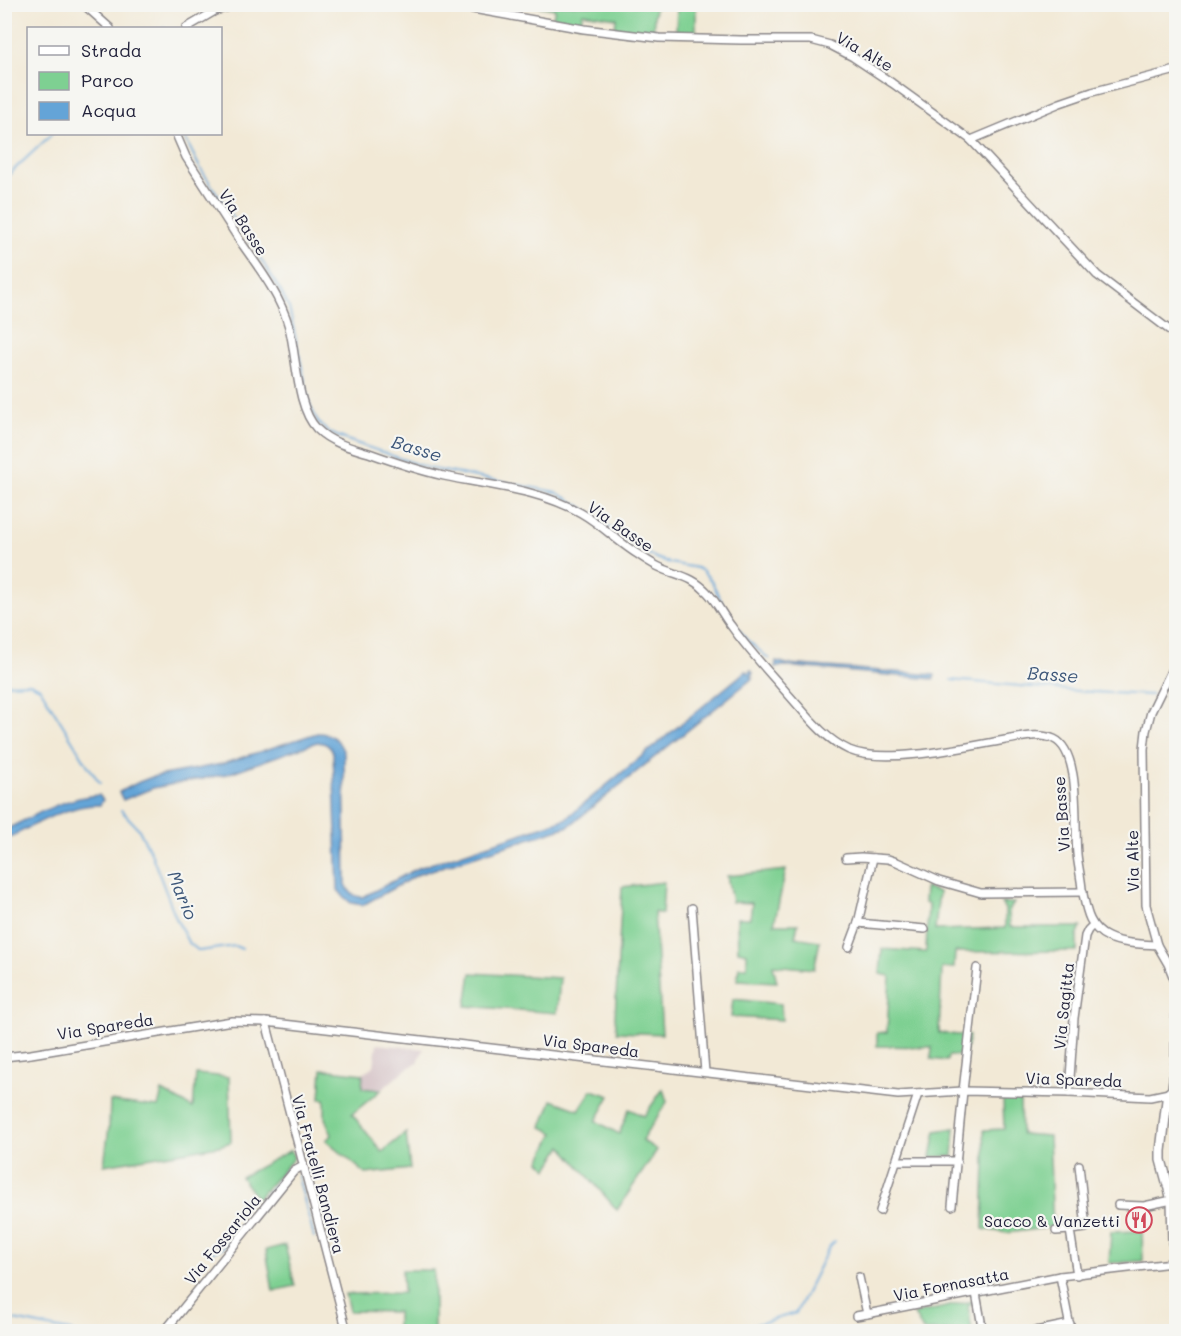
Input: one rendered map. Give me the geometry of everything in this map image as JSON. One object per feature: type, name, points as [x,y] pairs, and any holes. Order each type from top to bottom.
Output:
[{"type":"street","points":[[83,4],[109,27]]},
{"type":"street","points":[[188,27],[216,11],[239,4]]},
{"type":"street","name":"Via Alte","points":[[445,4],[584,29],[659,38],[811,39],[830,45],[892,82],[971,140],[1097,275],[1176,335]]},
{"type":"street","points":[[971,140],[1092,92],[1176,70]]},
{"type":"street","name":"Via Basse","points":[[176,135],[197,174],[279,300],[290,329],[305,409],[320,432],[342,444],[413,468],[536,494],[558,502],[583,514],[636,554],[658,567],[695,580],[710,595],[732,628],[766,670],[822,732],[853,752],[870,755],[898,755],[953,749],[1035,735],[1058,740],[1068,755],[1072,768],[1077,853],[1087,914],[1093,925]]},
{"type":"street","name":"Via Alte","points":[[1173,1092],[1176,1063],[1174,979],[1157,945],[1146,905],[1144,749],[1151,712],[1176,661]]},
{"type":"street","points":[[846,858],[888,859],[939,881],[981,893],[1083,892]]},
{"type":"street","points":[[849,947],[858,923],[873,858]]},
{"type":"street","points":[[692,908],[705,1072]]},
{"type":"street","points":[[858,923],[925,929]]},
{"type":"street","points":[[1093,925],[1107,937],[1116,940],[1157,945]]},
{"type":"street","name":"Via Sagitta","points":[[1069,1093],[1074,1018],[1085,936],[1093,925]]},
{"type":"street","points":[[952,1206],[977,968]]},
{"type":"street","name":"Via Spareda","points":[[4,1057],[232,1021],[267,1022],[898,1095],[963,1091],[1150,1097],[1173,1092]]},
{"type":"street","name":"Via Fratelli Bandiera","points":[[267,1022],[347,1332]]},
{"type":"street","points":[[1173,1092],[1167,1100],[1161,1160],[1172,1200],[1173,1242],[1176,1253]]},
{"type":"street","points":[[880,1210],[918,1094]]},
{"type":"street","points":[[897,1161],[957,1161]]},
{"type":"street","points":[[1056,1231],[1086,1228],[1079,1165]]},
{"type":"street","name":"Via Fossariola","points":[[164,1332],[294,1171],[303,1166]]},
{"type":"street","points":[[1118,1205],[1144,1206],[1172,1200]]},
{"type":"street","points":[[1070,1230],[1077,1275]]},
{"type":"street","name":"Via Fornasatta","points":[[856,1316],[1060,1276],[1176,1261]]},
{"type":"street","points":[[1036,1331],[1071,1328],[1060,1276]]},
{"type":"street","points":[[859,1277],[867,1314]]},
{"type":"street","points":[[976,1293],[983,1332]]},
{"type":"shaded area","points":[[377,1044],[424,1049],[418,1062],[381,1090],[362,1089],[363,1074],[374,1066]]},
{"type":"green space","points":[[531,5],[655,5],[653,33],[615,29],[616,18],[583,13],[580,24],[552,20],[555,9]]},
{"type":"green space","points":[[677,5],[696,5],[696,33],[676,33]]},
{"type":"green space","points":[[786,870],[774,924],[798,924],[795,937],[820,941],[814,969],[773,965],[777,982],[737,980],[739,967],[747,967],[747,953],[738,951],[737,918],[750,918],[752,903],[732,902],[727,876]]},
{"type":"green space","points":[[664,882],[662,914],[654,912],[662,1034],[617,1032],[615,1017],[622,887]]},
{"type":"green space","points":[[925,887],[939,892],[935,930],[1005,928],[1005,909],[1001,903],[1014,903],[1009,911],[1010,927],[1081,927],[1077,937],[1077,951],[955,952],[954,968],[942,968],[939,1033],[969,1036],[965,1055],[948,1056],[947,1061],[931,1059],[932,1047],[877,1046],[877,1033],[887,1032],[890,976],[880,974],[882,949],[926,952],[928,904],[924,903]]},
{"type":"green space","points":[[471,973],[560,978],[557,1013],[466,1006]]},
{"type":"green space","points":[[733,999],[781,1004],[782,1020],[731,1017]]},
{"type":"green space","points":[[322,1069],[363,1074],[362,1088],[381,1090],[352,1114],[382,1152],[406,1133],[410,1169],[366,1174],[326,1140],[332,1135],[325,1118],[325,1099],[320,1099]]},
{"type":"green space","points":[[196,1074],[229,1077],[231,1142],[104,1165],[110,1101],[158,1107],[162,1091],[193,1108]]},
{"type":"green space","points":[[663,1089],[667,1102],[642,1140],[657,1150],[617,1210],[562,1146],[548,1169],[540,1161],[554,1133],[542,1127],[552,1100],[579,1110],[592,1090],[610,1096],[596,1121],[619,1134],[629,1109],[644,1116]]},
{"type":"green space","points":[[1003,1098],[1020,1099],[1021,1134],[1049,1136],[1053,1227],[1007,1233],[983,1229],[984,1130],[1004,1129]]},
{"type":"green space","points":[[955,1128],[953,1156],[931,1157],[936,1131]]},
{"type":"green space","points":[[291,1150],[294,1158],[257,1199],[241,1177]]},
{"type":"green space","points":[[1142,1231],[1143,1261],[1109,1263],[1111,1232]]},
{"type":"green space","points":[[285,1245],[295,1286],[273,1291],[266,1250]]},
{"type":"green space","points":[[402,1270],[434,1270],[434,1331],[397,1331],[397,1312],[349,1311],[345,1294],[403,1293]]},
{"type":"green space","points":[[972,1301],[968,1305],[972,1331],[923,1331],[914,1314]]},
{"type":"water","points":[[776,661],[787,664],[935,675],[934,679],[783,666],[775,668]]},
{"type":"water","points":[[751,670],[753,678],[569,826],[419,874],[363,905],[351,903],[338,890],[333,752],[325,744],[317,742],[227,774],[153,788],[123,800],[119,792],[152,777],[222,764],[317,733],[331,736],[338,741],[344,754],[346,884],[352,894],[363,897],[418,868],[565,819],[746,671],[748,673]]},
{"type":"water","points":[[99,795],[103,800],[100,805],[88,805],[64,812],[5,840],[5,830],[39,813],[74,799]]},
{"type":"waterway","points":[[4,179],[51,135]]},
{"type":"waterway","name":"Basse","points":[[184,135],[200,168],[257,253],[289,308],[310,405],[318,422],[328,432],[428,468],[556,492],[579,505],[638,549],[670,563],[703,571],[712,582],[726,611],[746,639],[769,659]]},
{"type":"waterway","name":"Basse","points":[[951,680],[1152,695]]},
{"type":"waterway","name":"Mario","points":[[4,684],[30,683],[40,688],[100,783]]},
{"type":"waterway","name":"Basse","points":[[1165,696],[1176,697]]},
{"type":"waterway","name":"Mario","points":[[121,810],[138,828],[151,853],[176,918],[188,942],[199,951],[235,946],[242,949]]},
{"type":"waterway","points":[[209,1252],[223,1247],[288,1169]]},
{"type":"waterway","points":[[298,1176],[314,1237]]},
{"type":"waterway","points":[[729,1332],[796,1313],[829,1247],[835,1241]]},
{"type":"waterway","points":[[4,1318],[74,1332]]},
{"type":"place","name":"Sacco & Vanzetti","points":[[1139,1220]]}]
